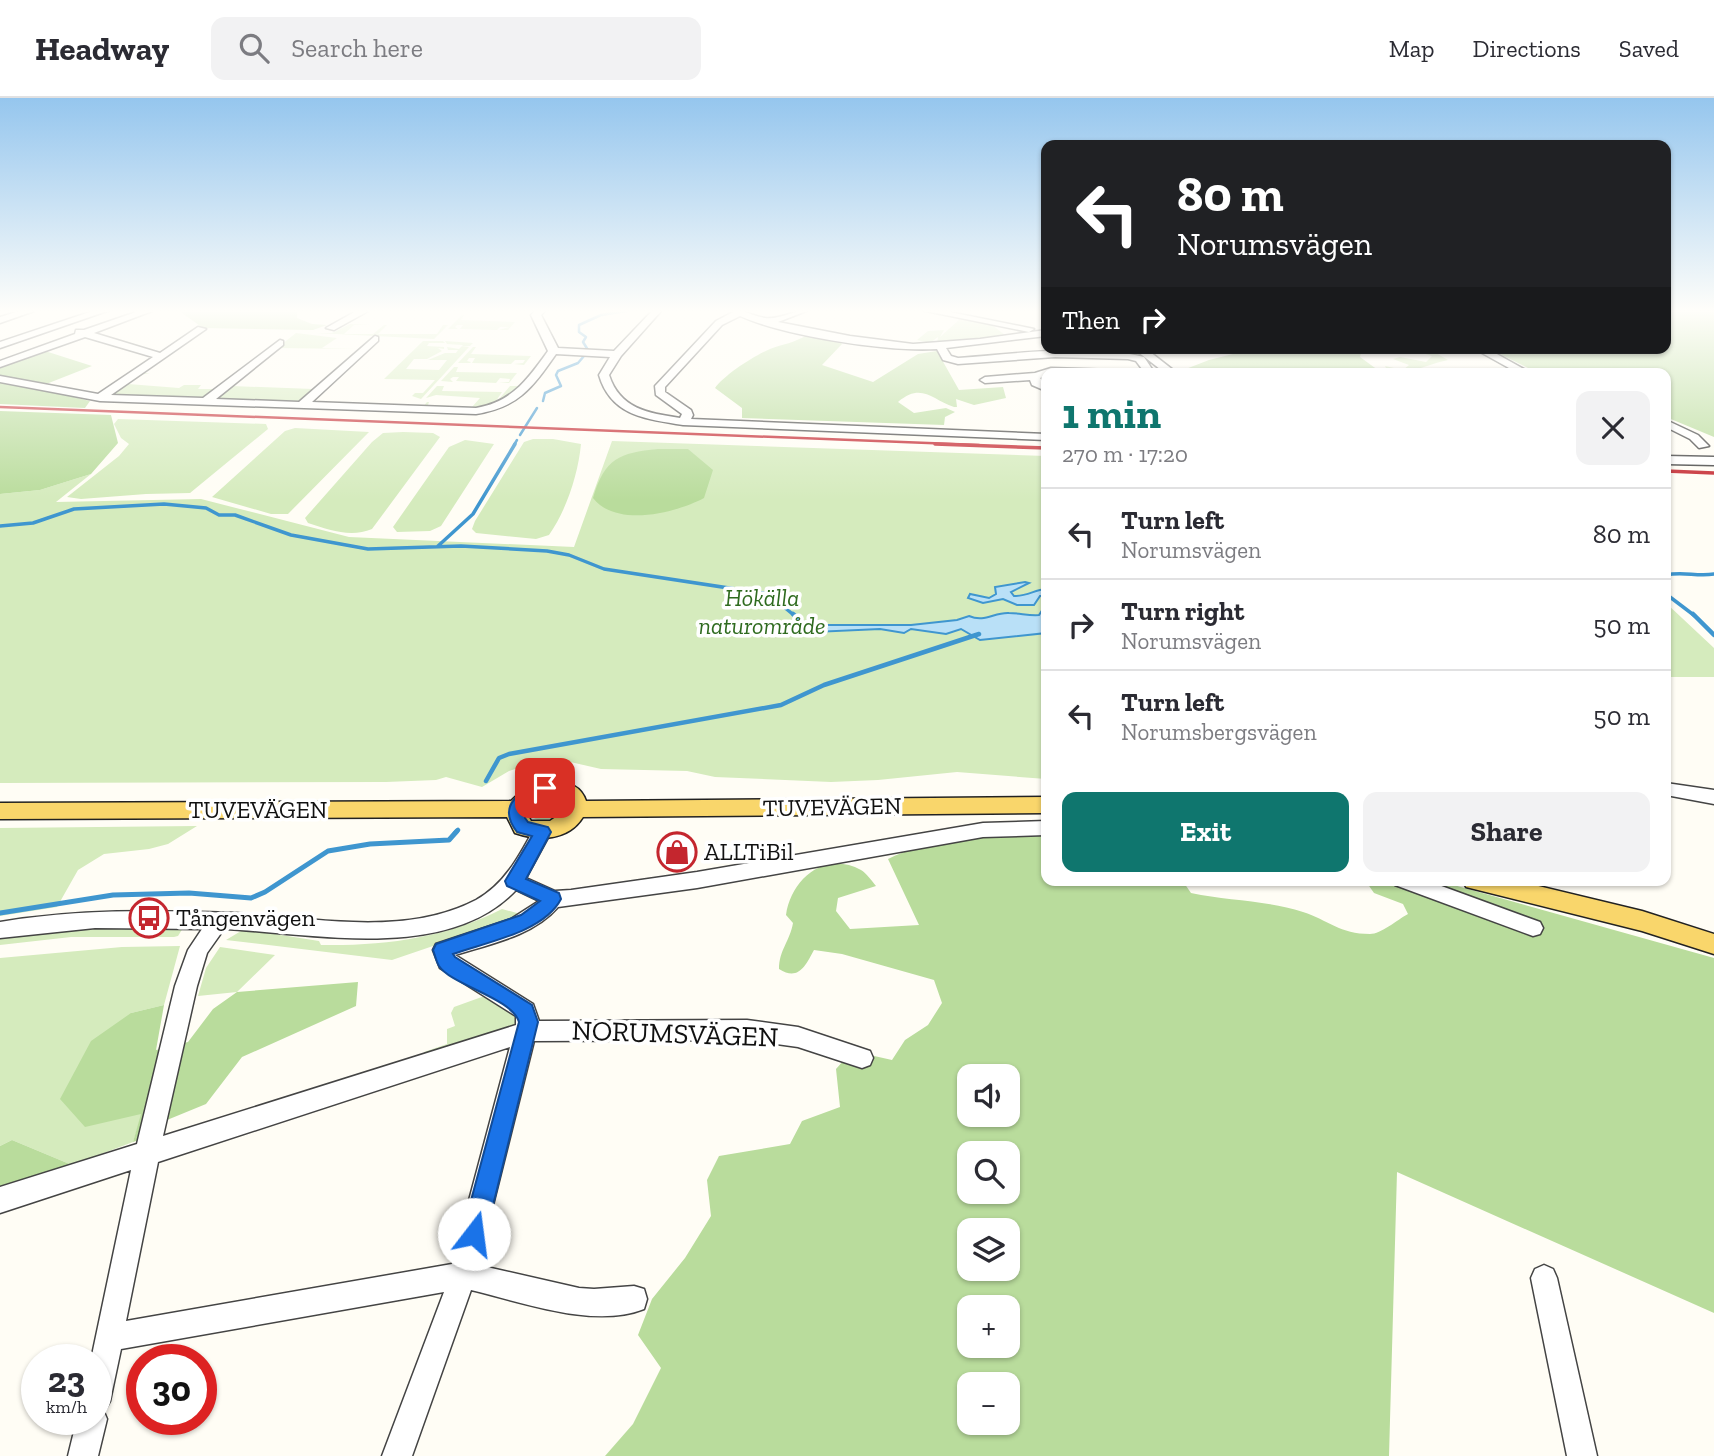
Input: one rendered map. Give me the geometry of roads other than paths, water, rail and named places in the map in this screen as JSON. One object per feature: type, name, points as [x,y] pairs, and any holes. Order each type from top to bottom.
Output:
[{"type":"main road","points":[[553,788],[571,794],[575,809],[564,824],[542,832],[523,827],[516,819],[517,809],[531,794],[553,788]]},
{"type":"main road","name":"TUVEVÄGEN","points":[[575,809],[1041,805]]},
{"type":"main road","name":"TUVEVÄGEN","points":[[0,811],[517,809]]},
{"type":"main road","points":[[1499,886],[1642,921],[1714,944]]},
{"type":"street","points":[[100,398],[135,373]]},
{"type":"street","points":[[204,403],[242,373]]},
{"type":"street","points":[[301,406],[337,373]]},
{"type":"street","points":[[0,379],[100,398],[488,410],[501,407],[517,397],[535,373]]},
{"type":"street","points":[[605,373],[609,391],[617,401],[641,413],[682,422],[1041,437]]},
{"type":"street","points":[[672,373],[660,386],[660,393],[687,412],[688,415],[682,422]]},
{"type":"street","points":[[985,380],[1041,374]]},
{"type":"street","points":[[1035,376],[1036,383],[1041,386]]},
{"type":"street","points":[[1671,425],[1708,446],[1714,459],[1671,459]]},
{"type":"street","points":[[1671,459],[1688,457],[1708,446]]},
{"type":"street","points":[[1671,790],[1714,797]]},
{"type":"street","points":[[514,881],[552,899],[603,894],[983,830],[1041,828]]},
{"type":"street","points":[[0,930],[114,917],[335,929],[406,929],[429,925],[472,910],[496,896],[514,881],[523,869],[542,832]]},
{"type":"street","points":[[1418,886],[1533,928]]},
{"type":"street","points":[[397,1456],[463,1275],[528,1022],[525,1011],[452,967],[443,950],[527,920],[541,913],[552,899]]},
{"type":"street","points":[[109,1344],[147,1154],[186,986],[198,950],[218,922]]},
{"type":"street","name":"NORUMSVÄGEN","points":[[527,1032],[747,1030],[798,1037],[862,1058]]},
{"type":"street","points":[[0,1200],[527,1032]]},
{"type":"street","points":[[111,1337],[463,1275],[586,1302],[634,1299]]},
{"type":"street","points":[[1544,1278],[1582,1456]]},
{"type":"street","points":[[83,1456],[88,1435]]},
{"type":"water","points":[[1025,582],[1029,583],[1011,592],[1014,596],[1041,590],[1041,596],[1034,605],[1017,605],[1003,599],[983,603],[968,598],[970,594],[989,598],[996,594],[995,587]]},
{"type":"water","points":[[1041,612],[1041,634],[980,640],[961,629],[946,634],[911,629],[904,633],[880,629],[815,632],[819,625],[911,625],[957,620],[969,616],[985,618],[1004,613],[1039,615]]},
{"type":"waterway","points":[[543,401],[545,393],[561,386],[557,373]]},
{"type":"waterway","points":[[520,435],[537,408]]},
{"type":"waterway","points":[[514,445],[517,440]]},
{"type":"waterway","points":[[438,546],[473,514],[515,444]]},
{"type":"waterway","points":[[0,526],[33,523],[74,509],[164,504],[206,508],[219,515],[235,515],[291,535],[368,549],[461,546],[547,551],[569,555],[604,569],[768,594],[795,616]]},
{"type":"waterway","points":[[1671,575],[1714,574]]},
{"type":"waterway","points":[[1671,598],[1695,616]]},
{"type":"waterway","points":[[793,614],[810,629],[822,629]]},
{"type":"waterway","points":[[1695,616],[1714,635]]},
{"type":"waterway","points":[[486,781],[499,758],[509,754],[781,705],[824,685],[979,634]]},
{"type":"waterway","points":[[0,913],[113,895],[189,893],[251,898],[265,892],[328,851],[370,844],[449,840],[457,831]]},
{"type":"railway","points":[[0,407],[979,445]]},
{"type":"railway","points":[[935,444],[1041,448]]},
{"type":"railway","points":[[1671,471],[1714,473]]},
{"type":"place","name":"ALLTiBil","points":[[677,852]]},
{"type":"place","name":"Tångenvägen","points":[[149,918]]},
{"type":"park label","name":"Hökälla naturområde","points":[[762,612]]}]
